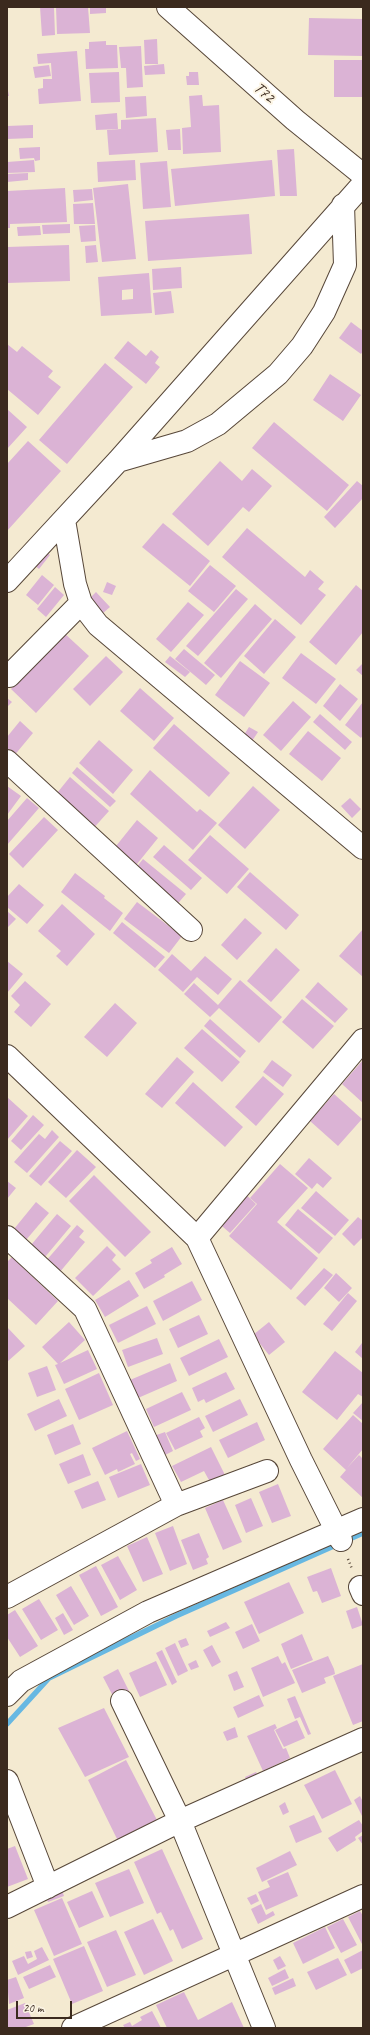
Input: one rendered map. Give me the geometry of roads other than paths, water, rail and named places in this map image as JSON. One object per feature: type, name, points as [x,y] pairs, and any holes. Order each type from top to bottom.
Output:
[{"type":"street","name":"T72","points":[[168,7],[295,120],[363,175]]},
{"type":"street","points":[[7,581],[226,341],[343,205],[363,184]]},
{"type":"street","points":[[118,461],[187,441],[218,424],[278,374],[302,346],[324,312],[345,265],[343,205]]},
{"type":"street","points":[[64,520],[75,584],[81,603],[98,625],[363,848]]},
{"type":"street","points":[[9,676],[81,603]]},
{"type":"street","points":[[7,761],[191,930]]},
{"type":"street","points":[[197,1238],[363,1040]]},
{"type":"street","points":[[11,1067],[197,1238],[338,1536]]},
{"type":"street","points":[[7,1237],[85,1309],[176,1505]]},
{"type":"street","points":[[7,1596],[176,1505],[267,1471]]},
{"type":"street","points":[[7,1695],[21,1681],[148,1612],[338,1536],[363,1519]]},
{"type":"street","points":[[122,1701],[180,1821],[264,2028]]},
{"type":"street","points":[[7,1907],[180,1821],[363,1740]]},
{"type":"street","points":[[7,1781],[48,1887]]},
{"type":"street","points":[[73,2028],[363,1896]]},
{"type":"waterway","points":[[7,1724],[49,1678],[176,1616],[363,1533]]}]
